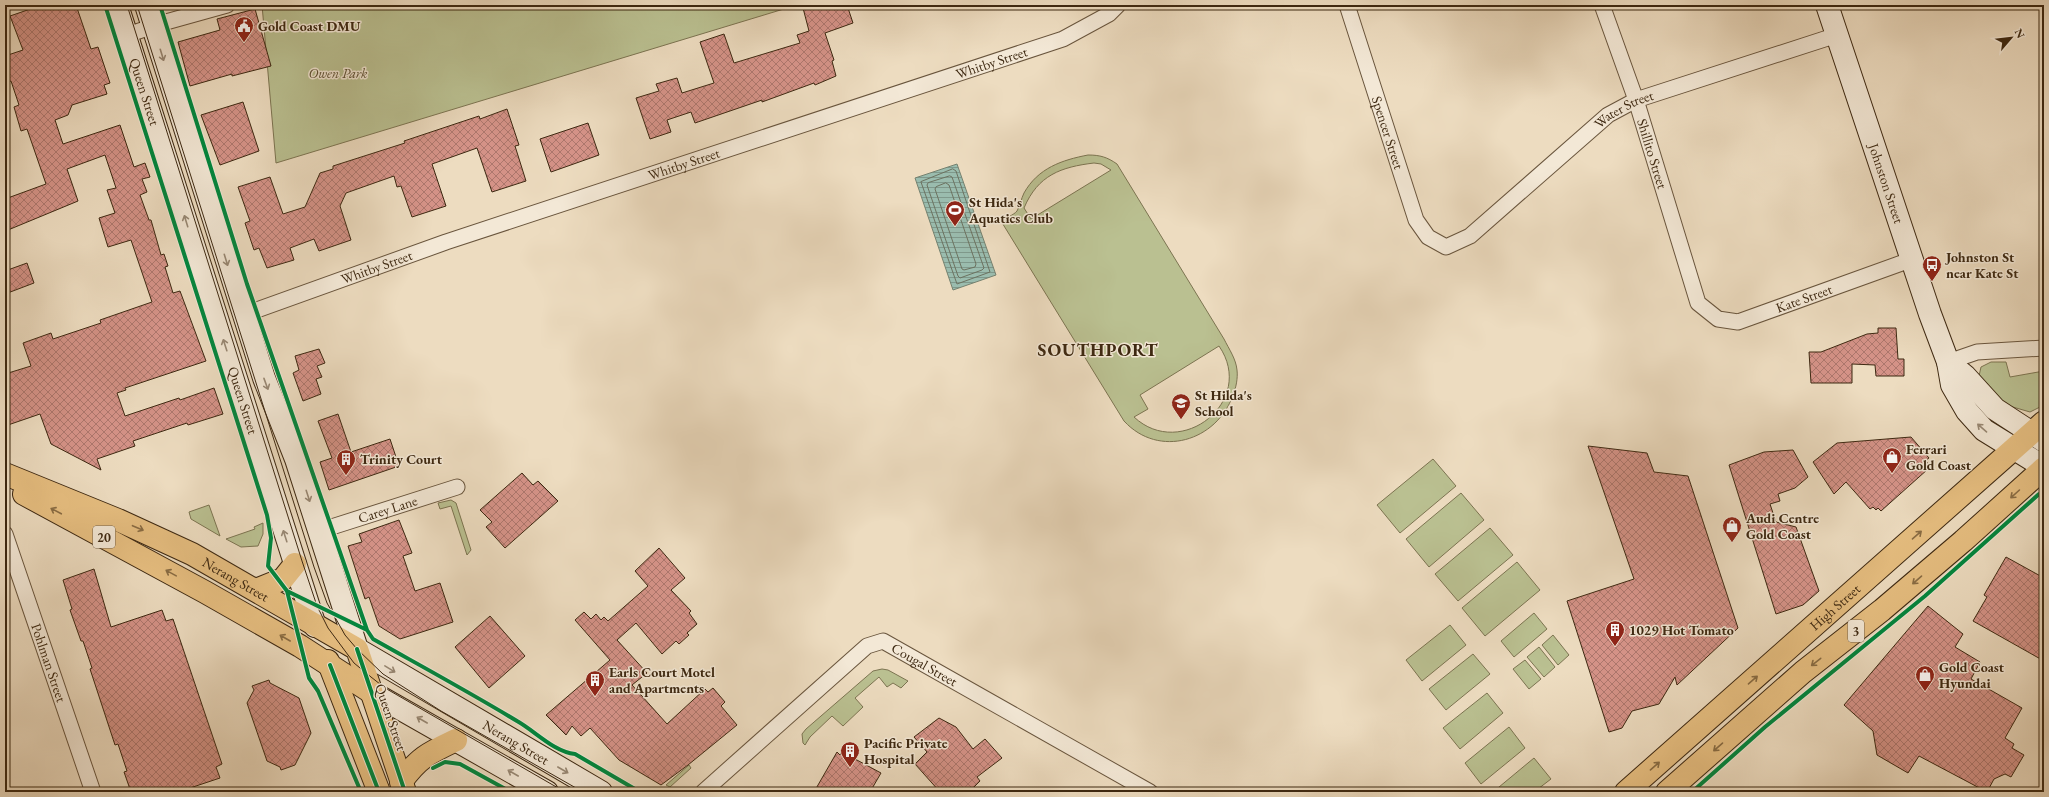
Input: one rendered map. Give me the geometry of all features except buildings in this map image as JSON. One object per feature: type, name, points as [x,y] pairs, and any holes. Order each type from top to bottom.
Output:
[{"type":"main road","name":"High Street","points":[[1626,792],[2014,450],[2040,432]]},
{"type":"main road","name":"3","points":[[1667,792],[1804,672],[1882,610],[1963,541],[2044,468]]},
{"type":"main road","name":"Nerang Street","points":[[5,474],[158,537],[192,554],[256,590],[356,649]]},
{"type":"main road","name":"Nerang Street","points":[[5,481],[27,496],[205,592],[330,665],[371,692]]},
{"type":"main road","points":[[256,590],[282,579],[294,564]]},
{"type":"main road","name":"Queen Street","points":[[315,626],[379,792]]},
{"type":"main road","name":"Queen Street","points":[[356,649],[403,787]]},
{"type":"main road","points":[[403,787],[412,766],[422,757],[456,740]]},
{"type":"street","name":"Queen Street","points":[[117,5],[315,626]]},
{"type":"street","name":"Queen Street","points":[[146,5],[269,392],[296,459],[356,649]]},
{"type":"street","points":[[127,35],[227,5]]},
{"type":"street","name":"Whitby Street","points":[[244,315],[446,242],[1063,39],[1109,14],[1118,5]]},
{"type":"street","name":"Spencer Street","points":[[1347,5],[1416,220],[1428,237],[1446,247]]},
{"type":"street","name":"Shillito Street","points":[[1602,5],[1636,100],[1698,303]]},
{"type":"street","name":"Johnston Street","points":[[1827,5],[1913,259],[1930,314],[1948,362],[1952,385],[1967,411],[1984,430],[2044,468]]},
{"type":"street","name":"Water Street","points":[[1446,247],[1470,236],[1608,115],[1636,100],[1837,35]]},
{"type":"street","name":"Kate Street","points":[[1698,303],[1718,319],[1738,322],[1913,259]]},
{"type":"street","points":[[1948,362],[1977,352],[2044,348]]},
{"type":"street","name":"Johnston Street","points":[[1948,362],[1965,376],[1995,409],[2040,432]]},
{"type":"street","name":"Carey Lane","points":[[319,531],[456,486]]},
{"type":"street","name":"Pohlman Street","points":[[5,534],[93,792]]},
{"type":"street","name":"Cougal Street","points":[[703,792],[867,646],[883,641],[1150,792]]},
{"type":"street","name":"Nerang Street","points":[[356,649],[600,792]]},
{"type":"street","name":"Nerang Street","points":[[371,692],[547,792]]},
{"type":"green space","name":"Owen Park","points":[[262,5],[797,5],[276,163]]},
{"type":"green space","points":[[1088,155],[1107,158],[1117,164],[1224,339],[1234,358],[1237,370],[1236,386],[1225,411],[1214,424],[1201,433],[1186,440],[1170,442],[1154,439],[1138,433],[1124,421],[1001,221],[1017,211],[1024,193],[1036,177],[1052,166]],"holes":[[[1094,163],[1101,164],[1111,170],[1031,219],[1024,208],[1036,188],[1044,180],[1061,170]],[[1219,346],[1228,367],[1228,386],[1221,404],[1208,419],[1192,428],[1172,432],[1153,429],[1134,417],[1148,409],[1140,395]]]},
{"type":"green space","points":[[1991,362],[2006,362],[2010,377],[2044,371],[2044,405],[2030,412],[2006,405],[1979,376],[1981,367]]},
{"type":"green space","points":[[1433,459],[1456,486],[1400,533],[1377,505]]},
{"type":"green space","points":[[1461,493],[1484,520],[1429,567],[1406,539]]},
{"type":"green space","points":[[451,500],[456,503],[471,550],[467,555],[451,506],[440,509],[438,503]]},
{"type":"green space","points":[[209,505],[220,536],[191,519],[189,512]]},
{"type":"green space","points":[[263,523],[263,534],[258,546],[241,547],[226,539],[255,529],[254,527]]},
{"type":"green space","points":[[1490,528],[1513,555],[1458,601],[1435,574]]},
{"type":"green space","points":[[1517,562],[1540,590],[1485,636],[1462,608]]},
{"type":"green space","points":[[1534,613],[1547,629],[1514,657],[1501,641]]},
{"type":"green space","points":[[1450,625],[1466,645],[1422,681],[1406,660]]},
{"type":"green space","points":[[1553,635],[1569,655],[1558,665],[1542,645]]},
{"type":"green space","points":[[1539,647],[1555,667],[1544,677],[1527,657]]},
{"type":"green space","points":[[1473,654],[1490,674],[1446,710],[1429,689]]},
{"type":"green space","points":[[1525,660],[1541,679],[1529,689],[1513,669]]},
{"type":"green space","points":[[882,669],[888,670],[908,681],[901,688],[893,683],[887,687],[879,677],[855,698],[863,707],[843,726],[832,716],[810,737],[805,745],[803,743],[802,734],[806,729],[873,671]]},
{"type":"green space","points":[[1487,693],[1503,713],[1460,749],[1443,728]]},
{"type":"green space","points":[[1509,727],[1525,748],[1481,784],[1465,763]]},
{"type":"green space","points":[[1534,758],[1551,779],[1534,792],[1493,792]]},
{"type":"green space","points":[[689,765],[691,768],[670,787],[666,785]]},
{"type":"water","name":"St Hida's Aquatics Club","points":[[957,164],[996,275],[953,290],[915,178]]},
{"type":"tram line","points":[[127,5],[302,561],[317,606],[328,628],[354,663],[385,688],[565,792]]},
{"type":"tram line","points":[[137,5],[314,567],[327,603],[345,635],[383,674],[441,711],[583,792]]},
{"type":"cycle path","points":[[105,5],[267,515],[271,538],[268,566],[287,591]]},
{"type":"cycle path","points":[[160,5],[247,284],[367,630],[287,591],[309,678],[318,691],[361,792]]},
{"type":"cycle path","points":[[1692,792],[1765,727],[1925,596],[2039,494]]},
{"type":"cycle path","points":[[367,630],[373,639],[499,710],[524,725],[552,745],[575,754],[640,792]]},
{"type":"cycle path","points":[[357,649],[405,792]]},
{"type":"cycle path","points":[[330,665],[379,792]]},
{"type":"cycle path","points":[[433,768],[445,762],[460,764],[511,792]]},
{"type":"place","name":"Gold Coast DMU","points":[[244,43]]},
{"type":"place","name":"St Hida's Aquatics Club","points":[[955,227]]},
{"type":"place","name":"Johnston St near Kate St","points":[[1932,282]]},
{"type":"place","name":"St Hilda's School","points":[[1181,420]]},
{"type":"place","name":"Ferrari Gold Coast","points":[[1892,474]]},
{"type":"place","name":"Trinity Court","points":[[346,476]]},
{"type":"place","name":"Audi Centre Gold Coast","points":[[1732,543]]},
{"type":"place","name":"1029 Hot Tomato","points":[[1615,647]]},
{"type":"place","name":"Gold Coast Hyundai","points":[[1925,692]]},
{"type":"place","name":"Earls Court Motel and Apartments","points":[[595,697]]},
{"type":"place","name":"Pacific Private Hospital","points":[[850,768]]},
{"type":"district","name":"SOUTHPORT","points":[[1098,349]]}]
